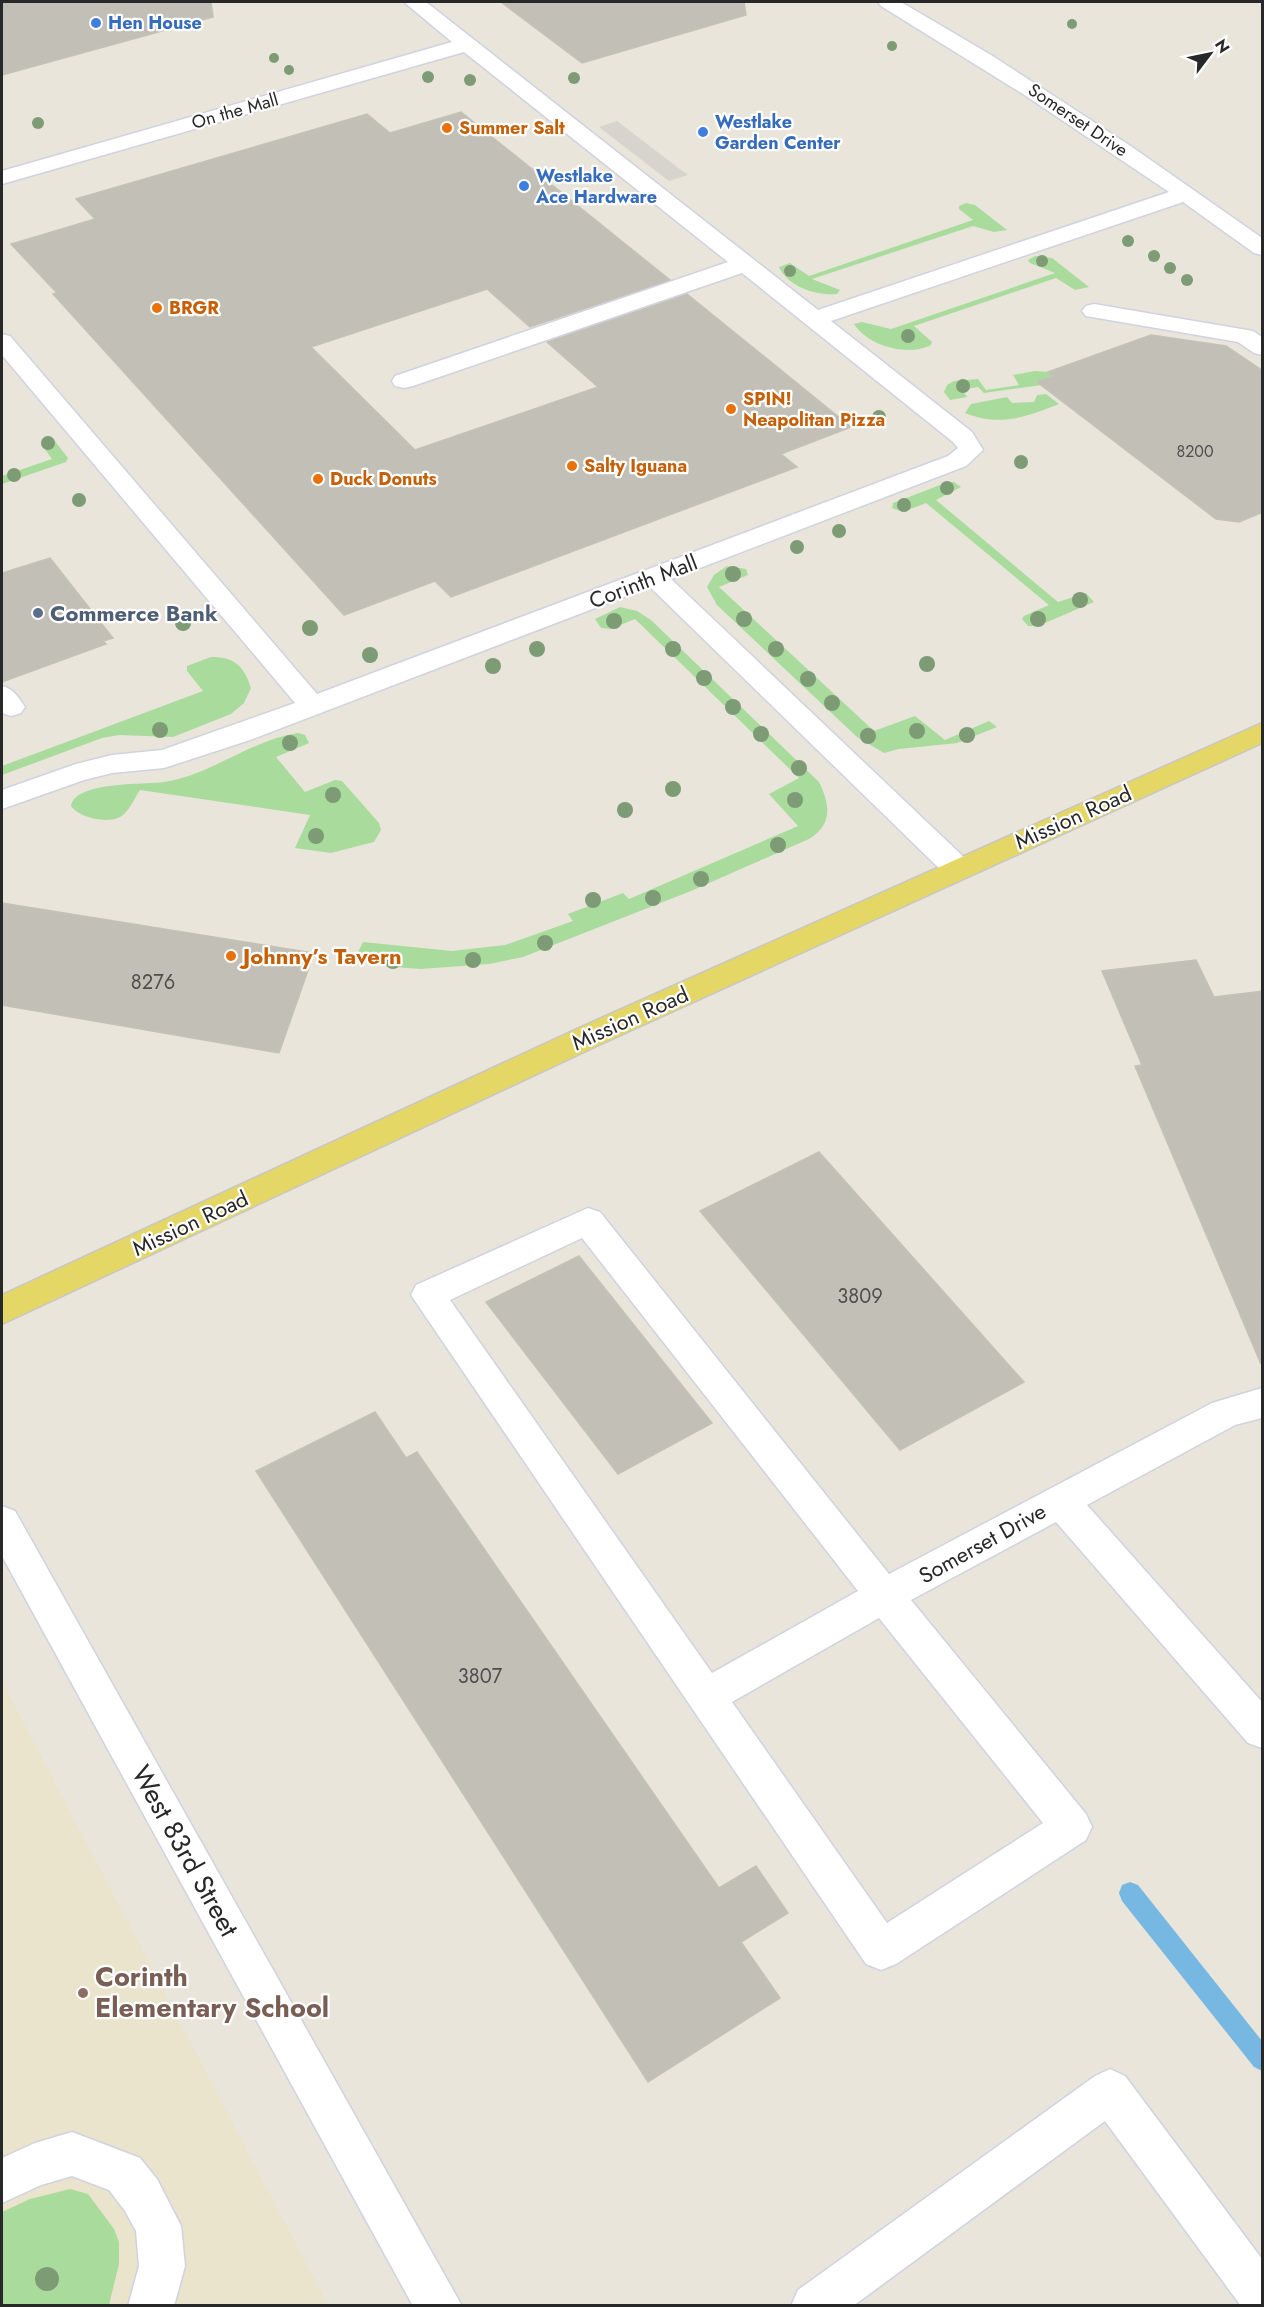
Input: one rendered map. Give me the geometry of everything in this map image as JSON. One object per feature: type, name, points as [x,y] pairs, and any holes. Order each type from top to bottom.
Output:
[{"type":"main road","name":"Mission Road","points":[[2,1310],[579,1041],[1263,732]]},
{"type":"street","points":[[414,2],[815,319],[1186,194]]},
{"type":"street","name":"Somerset Drive","points":[[888,2],[985,59],[1263,248]]},
{"type":"street","name":"On the Mall","points":[[2,178],[469,44]]},
{"type":"street","points":[[404,381],[746,264]]},
{"type":"street","points":[[1120,300],[1218,317],[1254,342]]},
{"type":"street","points":[[1094,311],[1254,342]]},
{"type":"street","name":"Corinth Mall","points":[[2,800],[76,773],[112,764],[164,759],[189,753],[957,461],[970,450],[963,437],[815,319]]},
{"type":"street","points":[[2,341],[312,707]]},
{"type":"street","points":[[654,577],[958,869]]},
{"type":"street","points":[[588,1221],[884,1596],[1072,1827],[881,1950],[428,1295],[588,1221]]},
{"type":"street","name":"Somerset Drive","points":[[706,1696],[884,1596],[1225,1413],[1263,1403]]},
{"type":"street","points":[[1060,1501],[1263,1730]]},
{"type":"street","name":"West 83rd Street","points":[[2,1522],[439,2306]]},
{"type":"street","points":[[814,2306],[1110,2091],[1263,2296]]},
{"type":"street","points":[[2,2181],[35,2165],[72,2154],[124,2174],[141,2195],[158,2226],[162,2266],[151,2306]]},
{"type":"shaded area","points":[[617,121],[688,175],[669,181],[599,127]]},
{"type":"shaded area","name":"Corinth Elementary School","points":[[2,1681],[328,2305],[2,2305]]},
{"type":"green space","points":[[966,203],[975,205],[1007,230],[994,232],[973,226],[812,279],[840,290],[837,294],[804,289],[789,280],[779,267],[790,263],[809,276],[973,220],[959,209],[959,206]]},
{"type":"green space","points":[[1035,256],[1052,258],[1089,287],[1075,290],[1056,278],[914,326],[932,342],[931,345],[911,350],[878,343],[860,332],[854,324],[862,322],[891,329],[1055,273],[1030,263],[1028,260]]},
{"type":"green space","points":[[1035,371],[1048,372],[1054,376],[1042,385],[984,393],[978,387],[962,390],[967,397],[950,400],[944,392],[947,385],[954,381],[978,379],[986,390],[1019,385],[1013,375]]},
{"type":"green space","points":[[1046,394],[1059,404],[1013,419],[990,419],[965,413],[971,404],[1007,397],[1012,403],[1034,402],[1037,395]]},
{"type":"green space","points":[[46,438],[54,440],[68,458],[66,462],[2,484],[2,476],[52,459],[41,444]]},
{"type":"green space","points":[[948,482],[954,482],[961,487],[936,500],[1058,602],[1086,593],[1094,602],[1038,626],[1028,626],[1022,619],[1024,616],[1049,605],[926,503],[903,512],[892,508],[893,503]]},
{"type":"green space","points":[[727,566],[746,569],[748,575],[719,587],[874,731],[915,716],[945,740],[989,721],[997,727],[957,743],[899,749],[884,753],[857,737],[717,605],[707,587],[714,575]]},
{"type":"green space","points":[[620,607],[637,611],[651,620],[819,782],[827,806],[826,820],[822,827],[809,839],[691,891],[523,957],[489,964],[421,969],[380,966],[380,959],[356,956],[363,942],[452,951],[505,945],[573,921],[568,914],[623,893],[629,899],[798,826],[769,794],[799,778],[635,619],[611,629],[601,628],[595,619]]},
{"type":"green space","points":[[211,657],[219,657],[237,664],[245,674],[251,688],[244,703],[231,714],[173,737],[119,735],[102,738],[2,775],[2,766],[203,691],[187,671],[187,666]]},
{"type":"green space","points":[[298,733],[305,735],[309,743],[276,757],[305,792],[335,780],[342,781],[379,823],[381,830],[374,842],[331,853],[295,848],[310,815],[140,790],[126,812],[112,820],[88,817],[71,806],[75,798],[84,792],[97,788],[164,782],[181,778],[264,743]]},
{"type":"green space","points":[[70,2189],[88,2194],[114,2229],[119,2242],[119,2264],[109,2305],[2,2305],[2,2212],[30,2199]]},
{"type":"building","name":"Hen House","points":[[2,2],[211,2],[213,17],[2,75]]},
{"type":"building","points":[[501,2],[744,2],[746,15],[582,63]]},
{"type":"building","points":[[461,112],[670,280],[530,327],[487,289],[311,347],[415,450],[598,387],[547,342],[687,294],[851,427],[781,454],[797,467],[451,597],[435,581],[344,615],[53,294],[57,293],[11,244],[95,219],[76,199],[367,114],[390,133]]},
{"type":"building","points":[[1151,335],[1226,346],[1263,371],[1263,512],[1239,522],[1216,519],[1037,382],[1054,376],[1048,372]]},
{"type":"building","points":[[50,558],[113,638],[103,641],[106,644],[2,682],[2,573]]},
{"type":"building","points":[[2,903],[314,953],[279,1053],[2,1005]]},
{"type":"building","points":[[1196,960],[1214,997],[1263,991],[1261,1364],[1135,1066],[1142,1065],[1102,971]]},
{"type":"building","points":[[819,1152],[1024,1382],[900,1450],[700,1211]]},
{"type":"building","points":[[579,1256],[712,1423],[618,1474],[486,1302]]},
{"type":"building","points":[[375,1412],[406,1458],[417,1452],[719,1888],[756,1866],[788,1913],[741,1942],[780,1998],[648,2082],[256,1471]]},
{"type":"waterway","points":[[1130,1893],[1262,2059]]},
{"type":"place","name":"Hen House","points":[[96,23]]},
{"type":"place","name":"Summer Salt","points":[[447,128]]},
{"type":"place","name":"Westlake Garden Center","points":[[703,132]]},
{"type":"place","name":"Westlake Ace Hardware","points":[[524,186]]},
{"type":"place","name":"BRGR","points":[[157,308]]},
{"type":"place","name":"SPIN! Neapolitan Pizza","points":[[731,409]]},
{"type":"place","name":"Salty Iguana","points":[[572,466]]},
{"type":"place","name":"Duck Donuts","points":[[318,479]]},
{"type":"place","name":"Commerce Bank","points":[[38,613]]},
{"type":"place","name":"Johnny’s Tavern","points":[[231,956]]},
{"type":"place","name":"Corinth Elementary School","points":[[83,1993]]}]
